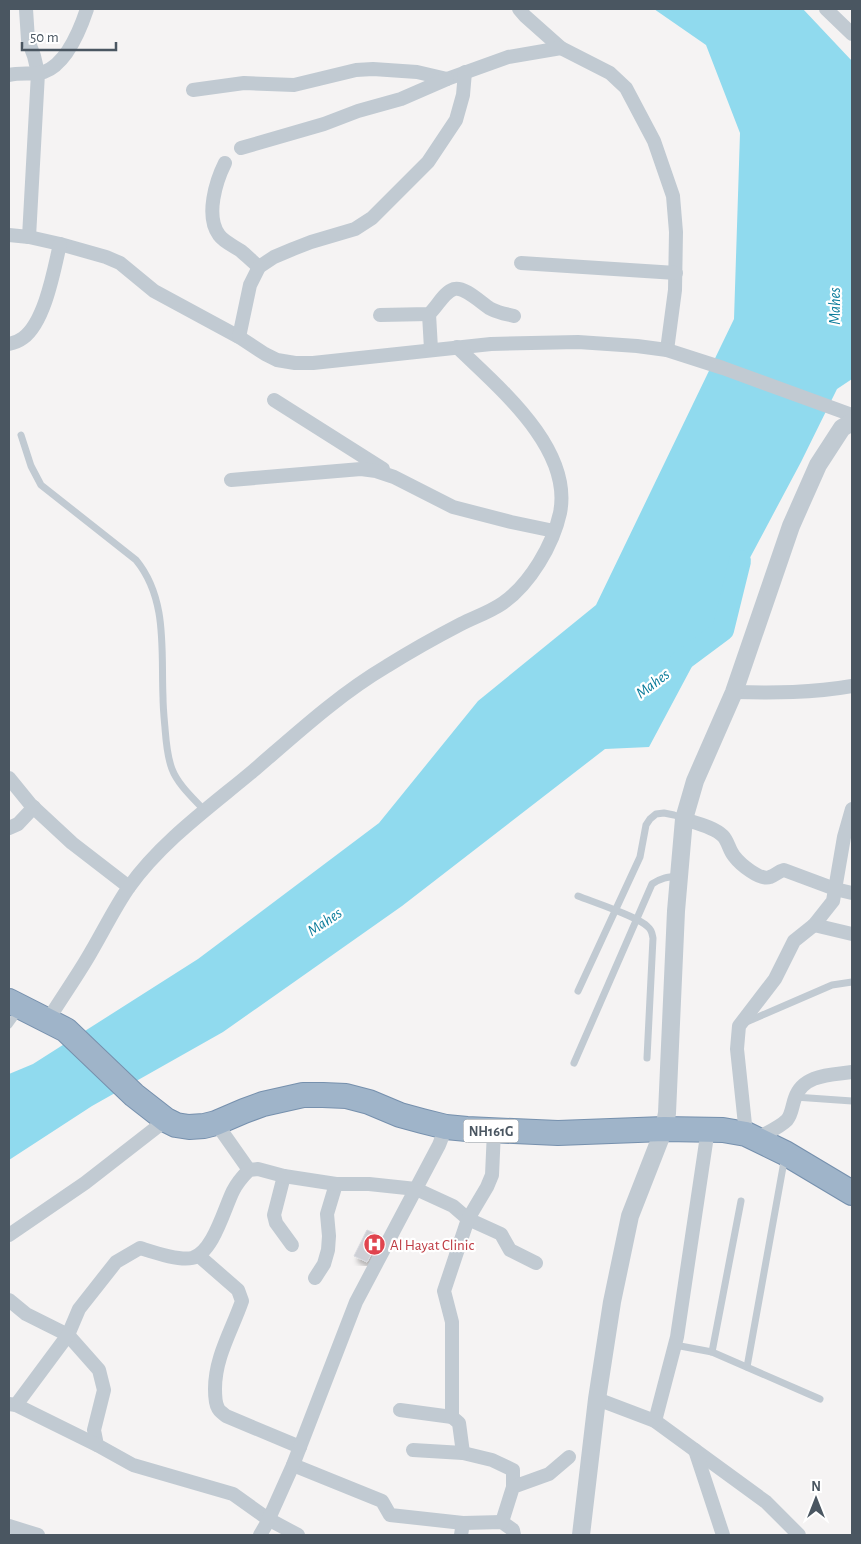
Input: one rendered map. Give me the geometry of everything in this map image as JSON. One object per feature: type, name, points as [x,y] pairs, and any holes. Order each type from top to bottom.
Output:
[{"type":"highway","name":"NH161G","points":[[13,1011],[57,1025],[134,1095],[166,1120],[176,1125],[189,1127],[204,1126],[263,1104],[303,1095],[323,1095],[346,1096],[369,1102],[400,1115],[446,1127],[558,1133],[664,1129],[723,1130],[751,1137],[785,1153],[852,1192]]},
{"type":"street","points":[[26,9],[28,40],[38,73],[29,237]]},
{"type":"street","points":[[9,75],[38,73],[50,69],[58,63],[76,38],[87,9]]},
{"type":"street","points":[[519,9],[561,48],[610,73],[626,88],[654,141],[665,170],[674,205],[676,273],[667,350]]},
{"type":"street","points":[[826,9],[852,34]]},
{"type":"street","points":[[241,148],[401,99],[447,79],[508,57],[561,48]]},
{"type":"street","points":[[193,90],[244,83],[294,85],[356,70],[373,69],[417,72],[447,79]]},
{"type":"street","points":[[239,337],[250,285],[258,268],[274,257],[355,229],[372,218],[428,162],[456,120],[463,95],[465,72]]},
{"type":"street","points":[[224,163],[214,193],[212,207],[215,227],[218,234],[244,253],[258,268]]},
{"type":"street","points":[[9,235],[29,237],[60,244],[106,257],[120,264],[154,291],[277,360],[313,363],[491,344],[578,342],[637,346],[667,350],[723,368],[852,415]]},
{"type":"street","points":[[9,344],[23,339],[31,331],[39,316],[48,292],[60,244]]},
{"type":"street","points":[[521,264],[676,273]]},
{"type":"street","points":[[431,349],[429,314],[454,289],[462,289],[490,308],[514,316]]},
{"type":"street","points":[[380,315],[429,314]]},
{"type":"street","points":[[57,1025],[89,955],[129,887],[166,844],[342,696],[384,667],[462,623],[504,602],[531,574],[544,554],[554,532],[560,512],[562,494],[558,475],[549,450],[534,427],[518,408],[457,347]]},
{"type":"street","points":[[274,400],[394,476],[452,507],[554,532]]},
{"type":"street","points":[[581,1535],[597,1399],[612,1302],[630,1216],[664,1129],[669,1101],[678,876],[684,819],[694,781],[734,692],[791,526],[818,465],[842,428],[852,422]]},
{"type":"street","points":[[231,480],[361,469],[394,476]]},
{"type":"street","points":[[734,692],[786,693],[820,691],[852,686]]},
{"type":"street","points":[[9,778],[34,807],[72,844],[129,887]]},
{"type":"street","points":[[9,828],[18,824],[34,807]]},
{"type":"street","points":[[852,809],[844,837],[833,900],[814,924],[794,941],[775,979],[739,1026],[737,1049],[751,1137],[787,1120],[792,1112],[799,1089],[807,1081],[818,1077],[852,1072]]},
{"type":"street","points":[[684,819],[718,832],[725,837],[734,856],[752,872],[762,877],[770,877],[784,870],[835,889],[852,893]]},
{"type":"street","points":[[814,924],[852,934]]},
{"type":"street","points":[[9,1235],[85,1183],[166,1120]]},
{"type":"street","points":[[216,1123],[250,1170]]},
{"type":"street","points":[[260,1535],[293,1465],[356,1302],[439,1145],[446,1127]]},
{"type":"street","points":[[655,1421],[675,1345],[708,1129]]},
{"type":"street","points":[[452,1417],[452,1322],[444,1291],[468,1219],[492,1175],[494,1131]]},
{"type":"street","points":[[298,1535],[268,1519],[233,1494],[133,1465],[97,1445],[12,1405],[68,1335],[79,1309],[116,1262],[140,1248],[180,1258],[191,1259],[199,1256],[212,1239],[233,1190],[250,1170],[258,1169],[284,1176],[336,1184],[369,1184],[416,1189],[453,1206],[468,1219],[500,1234],[510,1250],[536,1263]]},
{"type":"street","points":[[284,1176],[274,1215],[276,1223],[292,1244]]},
{"type":"street","points":[[315,1278],[324,1264],[328,1250],[327,1214],[336,1184]]},
{"type":"street","points":[[199,1256],[238,1290],[242,1301],[225,1341],[218,1365],[215,1382],[215,1396],[218,1409],[226,1416],[300,1447]]},
{"type":"street","points":[[9,1300],[26,1314],[68,1335],[98,1370],[104,1390],[94,1430],[97,1445]]},
{"type":"street","points":[[597,1399],[655,1421],[766,1502],[799,1535]]},
{"type":"street","points":[[400,1410],[452,1417],[459,1423],[463,1453]]},
{"type":"street","points":[[413,1450],[463,1453],[492,1460],[514,1470],[513,1487],[502,1522]]},
{"type":"street","points":[[695,1450],[723,1535]]},
{"type":"street","points":[[513,1487],[550,1474],[568,1457]]},
{"type":"street","points":[[293,1465],[382,1501],[390,1515],[462,1529],[502,1522],[513,1530],[514,1535]]},
{"type":"street","points":[[9,1526],[38,1535]]},
{"type":"lane","points":[[22,435],[31,466],[41,485],[136,560],[145,570],[151,583],[161,620],[163,697],[167,749],[172,770],[182,785],[205,811]]},
{"type":"lane","points":[[578,991],[640,857],[646,825],[656,814],[664,813],[684,819]]},
{"type":"lane","points":[[574,1063],[652,884],[659,879],[678,876]]},
{"type":"lane","points":[[578,896],[637,919],[648,926],[651,931],[653,938],[647,1058]]},
{"type":"lane","points":[[739,1026],[832,985],[852,982]]},
{"type":"lane","points":[[795,1098],[852,1101]]},
{"type":"lane","points":[[747,1367],[785,1153]]},
{"type":"lane","points":[[712,1352],[740,1201]]},
{"type":"lane","points":[[675,1345],[712,1352],[820,1399]]},
{"type":"water","points":[[654,9],[803,9],[852,61],[852,379],[837,389],[801,462],[649,747],[605,749],[402,906],[223,1032],[92,1106],[9,1160],[9,1074],[33,1064],[198,959],[379,823],[478,701],[596,605],[734,319],[740,133],[706,45]]},
{"type":"building","points":[[367,1230],[381,1236],[367,1262],[354,1256]]},
{"type":"waterway","name":"Mahes","points":[[680,662],[723,630],[740,561]]},
{"type":"place","name":"Al Hayat Clinic","points":[[374,1245]]}]
